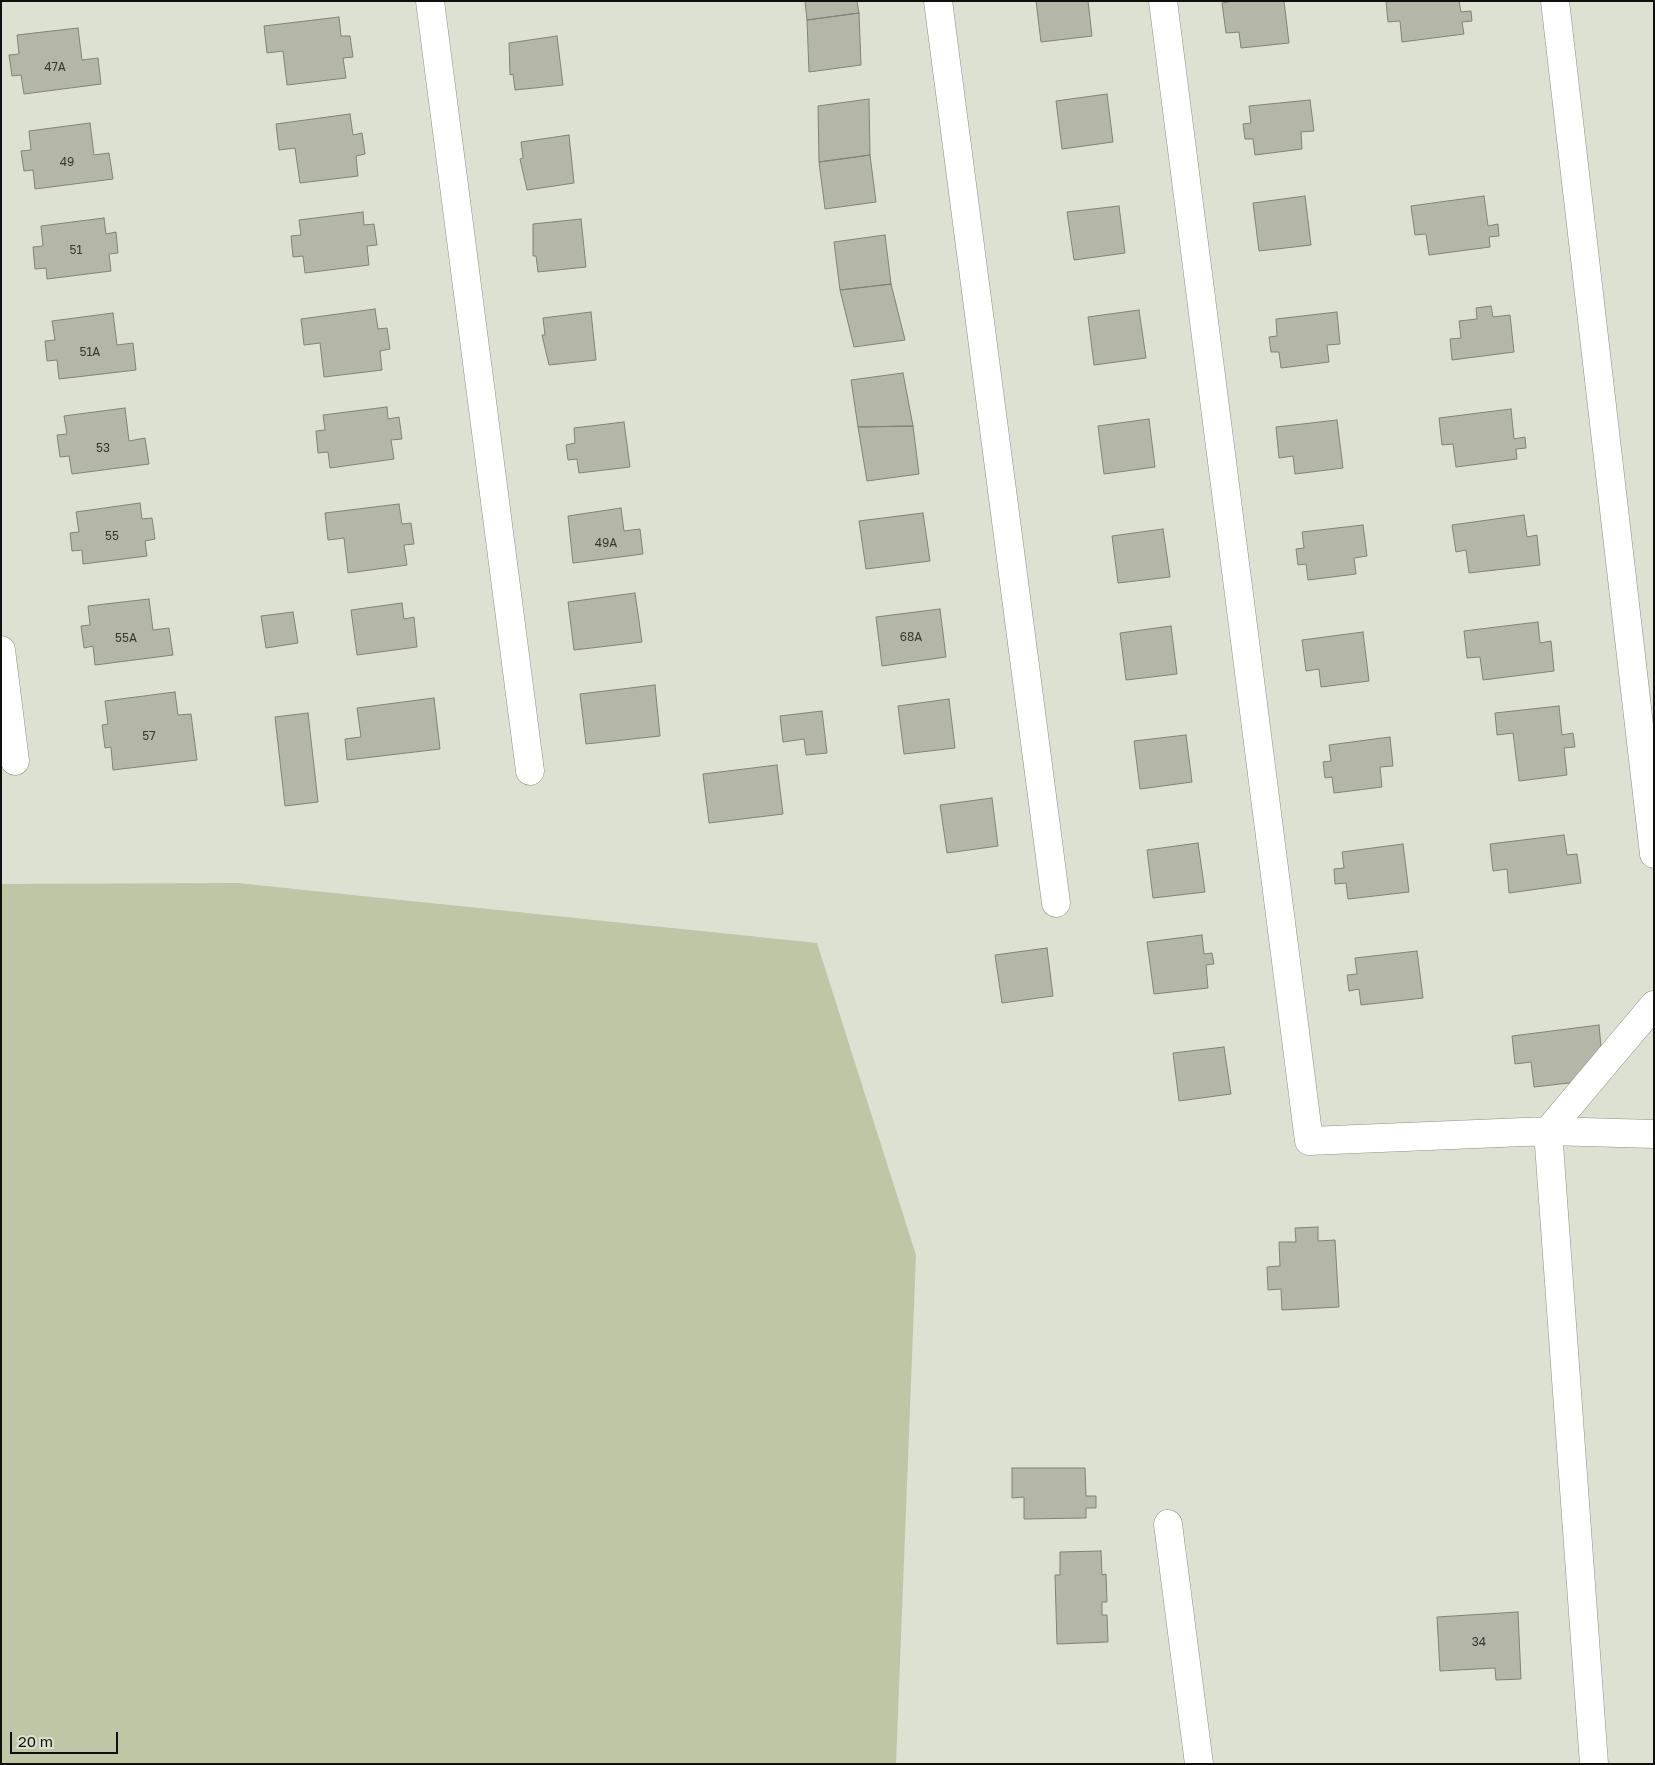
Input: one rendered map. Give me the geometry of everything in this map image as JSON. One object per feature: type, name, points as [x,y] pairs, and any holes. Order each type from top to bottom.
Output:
[{"type":"street","points":[[430,1],[530,771]]},
{"type":"street","points":[[938,1],[1056,903]]},
{"type":"street","points":[[1163,1],[1309,1141],[1548,1131],[1654,1134]]},
{"type":"street","points":[[1555,1],[1654,854]]},
{"type":"street","points":[[1,650],[15,761]]},
{"type":"street","points":[[1594,1764],[1548,1131],[1654,1005]]},
{"type":"street","points":[[1168,1524],[1199,1764]]},
{"type":"green space","points":[[237,883],[817,943],[916,1255],[896,1764],[1,1764],[1,884]]},
{"type":"building","points":[[805,1],[857,1],[859,13],[807,20]]},
{"type":"building","points":[[1036,1],[1088,1],[1092,36],[1041,42]]},
{"type":"building","points":[[1233,1],[1284,1],[1289,43],[1241,48],[1239,32],[1226,33],[1222,3]]},
{"type":"building","points":[[1386,1],[1459,1],[1461,12],[1471,11],[1472,21],[1462,22],[1464,34],[1402,42],[1400,21],[1388,22]]},
{"type":"building","points":[[859,13],[861,65],[809,72],[807,20]]},
{"type":"building","points":[[339,17],[341,36],[350,36],[353,57],[343,58],[346,78],[287,85],[283,51],[267,53],[264,26]]},
{"type":"building","points":[[78,28],[82,60],[98,58],[101,84],[24,94],[21,75],[12,76],[9,55],[19,54],[17,35]]},
{"type":"building","points":[[557,36],[563,85],[515,90],[513,74],[510,75],[509,43]]},
{"type":"building","points":[[1107,94],[1113,142],[1062,149],[1056,101]]},
{"type":"building","points":[[869,99],[870,155],[819,162],[818,106]]},
{"type":"building","points":[[1310,100],[1314,131],[1301,132],[1302,149],[1255,155],[1253,139],[1245,139],[1243,124],[1251,123],[1249,106]]},
{"type":"building","points":[[350,114],[353,135],[362,133],[365,154],[356,156],[358,176],[300,183],[295,148],[279,150],[276,124]]},
{"type":"building","points":[[90,123],[94,155],[109,153],[113,179],[35,189],[33,170],[24,171],[21,151],[31,150],[29,131]]},
{"type":"building","points":[[569,135],[574,183],[527,190],[520,159],[523,158],[521,142]]},
{"type":"building","points":[[870,155],[876,202],[825,209],[819,162]]},
{"type":"building","points":[[1305,196],[1311,245],[1259,251],[1253,203]]},
{"type":"building","points":[[1484,196],[1488,226],[1498,224],[1499,236],[1489,237],[1490,247],[1429,255],[1426,234],[1415,235],[1411,206]]},
{"type":"building","points":[[1119,206],[1125,253],[1074,260],[1067,212]]},
{"type":"building","points":[[363,212],[364,225],[374,224],[377,245],[367,246],[369,265],[305,273],[303,256],[293,257],[291,236],[301,235],[299,220]]},
{"type":"building","points":[[104,218],[106,234],[116,232],[118,253],[109,254],[111,271],[47,279],[46,268],[35,269],[33,247],[43,246],[41,226]]},
{"type":"building","points":[[581,219],[586,267],[538,272],[536,256],[533,256],[533,224]]},
{"type":"building","points":[[885,235],[891,284],[840,290],[834,242]]},
{"type":"building","points":[[891,284],[905,340],[854,347],[840,290]]},
{"type":"building","points":[[1491,306],[1493,317],[1510,315],[1514,352],[1452,360],[1450,339],[1461,338],[1459,321],[1477,319],[1476,308]]},
{"type":"building","points":[[375,309],[378,329],[387,328],[390,349],[380,351],[382,370],[324,377],[320,343],[304,345],[301,319]]},
{"type":"building","points":[[1139,310],[1146,358],[1094,365],[1088,317]]},
{"type":"building","points":[[591,312],[596,360],[549,365],[542,335],[545,335],[543,318]]},
{"type":"building","points":[[1337,312],[1340,344],[1327,345],[1329,362],[1281,368],[1279,352],[1271,352],[1269,337],[1277,336],[1276,319]]},
{"type":"building","points":[[113,313],[117,345],[133,343],[136,370],[59,379],[57,360],[47,361],[45,341],[55,340],[52,321]]},
{"type":"building","points":[[903,373],[913,426],[858,427],[851,380]]},
{"type":"building","points":[[387,407],[388,419],[399,417],[402,439],[391,440],[394,459],[330,468],[328,452],[318,453],[316,431],[325,430],[323,415]]},
{"type":"building","points":[[125,408],[129,441],[145,438],[149,464],[72,474],[69,456],[60,457],[57,435],[67,434],[64,416]]},
{"type":"building","points":[[1511,409],[1514,439],[1525,437],[1526,448],[1516,449],[1517,459],[1456,467],[1453,444],[1442,445],[1439,418]]},
{"type":"building","points":[[1149,419],[1155,467],[1104,474],[1098,426]]},
{"type":"building","points":[[1337,420],[1343,468],[1295,474],[1293,456],[1279,458],[1276,427]]},
{"type":"building","points":[[624,422],[630,467],[579,473],[577,459],[568,460],[566,445],[575,443],[574,428]]},
{"type":"building","points":[[913,426],[919,474],[867,481],[858,427]]},
{"type":"building","points":[[140,503],[142,519],[152,518],[155,539],[145,541],[147,556],[83,564],[82,550],[72,551],[70,533],[79,532],[76,512]]},
{"type":"building","points":[[399,504],[402,524],[411,523],[414,544],[404,545],[407,565],[348,573],[344,538],[328,540],[325,513]]},
{"type":"building","points":[[621,508],[624,531],[640,529],[643,554],[573,563],[568,516]]},
{"type":"building","points":[[923,513],[930,561],[866,569],[859,521]]},
{"type":"building","points":[[1524,515],[1527,537],[1537,535],[1540,565],[1469,573],[1466,550],[1456,552],[1452,525]]},
{"type":"building","points":[[1363,525],[1367,556],[1354,558],[1356,574],[1308,580],[1306,564],[1298,565],[1296,549],[1304,548],[1302,532]]},
{"type":"building","points":[[1163,529],[1170,577],[1118,583],[1112,536]]},
{"type":"building","points":[[635,593],[642,642],[574,650],[568,602]]},
{"type":"building","points":[[149,599],[153,630],[169,628],[173,655],[95,665],[93,646],[84,648],[81,626],[90,625],[88,606]]},
{"type":"building","points":[[402,603],[404,619],[414,617],[417,647],[357,655],[351,610]]},
{"type":"building","points":[[940,609],[946,657],[882,666],[876,617]]},
{"type":"building","points":[[293,612],[298,643],[266,648],[261,616]]},
{"type":"building","points":[[1538,622],[1540,643],[1551,641],[1554,671],[1483,680],[1480,657],[1467,658],[1464,631]]},
{"type":"building","points":[[1171,626],[1177,674],[1126,680],[1120,633]]},
{"type":"building","points":[[1363,632],[1369,681],[1321,687],[1319,669],[1306,671],[1302,640]]},
{"type":"building","points":[[655,685],[660,736],[586,744],[580,694]]},
{"type":"building","points":[[175,692],[178,715],[191,714],[197,760],[113,770],[111,747],[105,748],[102,725],[108,724],[105,701]]},
{"type":"building","points":[[434,698],[440,749],[347,760],[345,739],[361,737],[357,708]]},
{"type":"building","points":[[949,699],[955,748],[904,754],[898,706]]},
{"type":"building","points":[[1559,706],[1562,735],[1573,733],[1575,747],[1564,748],[1567,775],[1519,781],[1513,733],[1497,735],[1495,713]]},
{"type":"building","points":[[822,711],[827,753],[806,755],[804,739],[783,742],[780,716]]},
{"type":"building","points":[[308,713],[318,802],[285,806],[275,717]]},
{"type":"building","points":[[1186,735],[1192,782],[1140,789],[1134,741]]},
{"type":"building","points":[[1390,737],[1393,766],[1380,767],[1382,787],[1334,793],[1332,777],[1325,778],[1323,762],[1331,761],[1329,745]]},
{"type":"building","points":[[777,765],[783,814],[709,823],[703,774]]},
{"type":"building","points":[[992,798],[998,846],[947,853],[940,805]]},
{"type":"building","points":[[1564,835],[1567,855],[1577,854],[1581,883],[1509,893],[1507,869],[1493,871],[1490,844]]},
{"type":"building","points":[[1198,843],[1205,892],[1153,898],[1147,850]]},
{"type":"building","points":[[1403,844],[1409,892],[1348,899],[1346,883],[1335,884],[1334,869],[1344,868],[1342,852]]},
{"type":"building","points":[[1202,935],[1204,954],[1212,953],[1214,964],[1206,965],[1208,988],[1154,994],[1147,942]]},
{"type":"building","points":[[1047,948],[1053,996],[1002,1003],[995,955]]},
{"type":"building","points":[[1417,951],[1423,998],[1361,1005],[1359,989],[1349,991],[1347,975],[1357,974],[1355,958]]},
{"type":"building","points":[[1599,1025],[1602,1058],[1595,1080],[1534,1087],[1531,1062],[1515,1064],[1512,1036]]},
{"type":"building","points":[[1224,1047],[1231,1094],[1179,1101],[1173,1053]]},
{"type":"building","points":[[1318,1227],[1318,1241],[1335,1240],[1339,1307],[1282,1310],[1281,1289],[1268,1290],[1267,1267],[1280,1266],[1279,1242],[1296,1242],[1295,1228]]},
{"type":"building","points":[[1012,1468],[1085,1468],[1086,1496],[1096,1496],[1096,1508],[1086,1508],[1086,1518],[1024,1519],[1024,1497],[1012,1498]]},
{"type":"building","points":[[1101,1551],[1102,1575],[1106,1574],[1107,1602],[1102,1602],[1102,1615],[1107,1615],[1108,1642],[1057,1644],[1055,1575],[1060,1575],[1060,1552]]},
{"type":"building","points":[[1518,1612],[1521,1679],[1496,1680],[1495,1668],[1440,1671],[1437,1617]]}]
